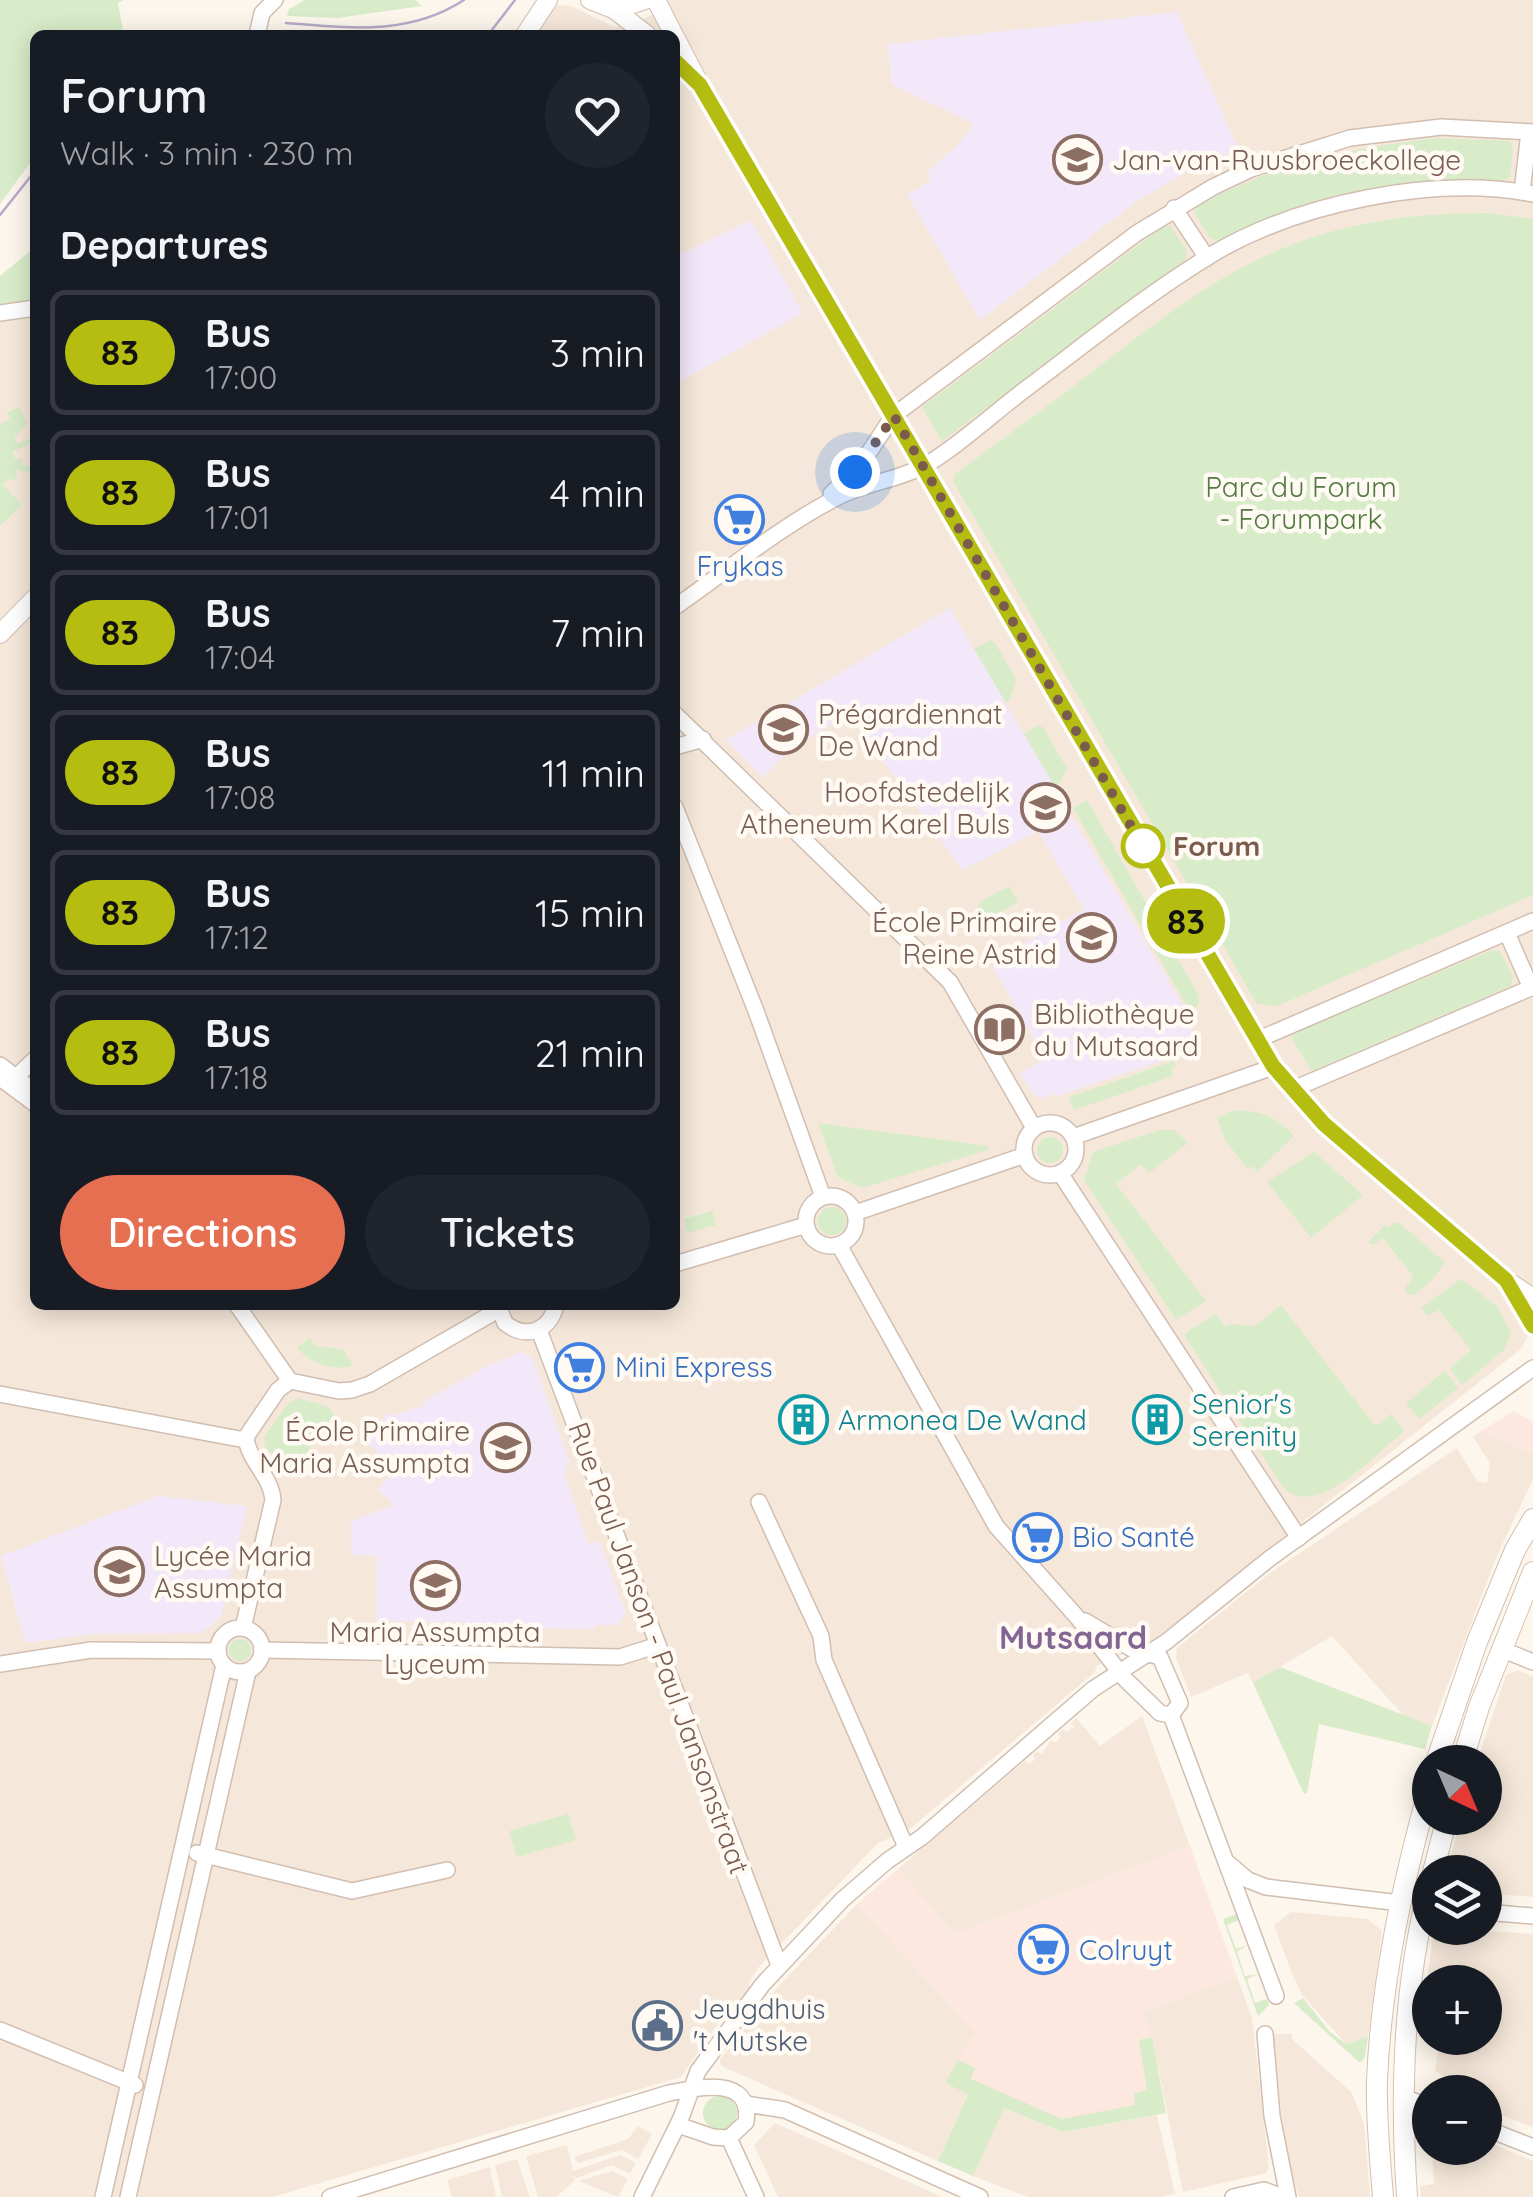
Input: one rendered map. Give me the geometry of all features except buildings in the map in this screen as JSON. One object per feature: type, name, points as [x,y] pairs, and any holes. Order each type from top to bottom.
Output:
[{"type":"main road","points":[[1442,1745],[1477,1642],[1515,1550],[1533,1519]]},
{"type":"main road","points":[[1468,1745],[1533,1572]]},
{"type":"main road","points":[[1383,2197],[1377,2079],[1400,1902],[1417,1835]]},
{"type":"main road","points":[[1407,2197],[1402,2097],[1409,2001],[1420,1945]]},
{"type":"street","points":[[258,30],[262,13],[275,0]]},
{"type":"street","points":[[528,30],[548,0]]},
{"type":"street","points":[[590,0],[616,10],[641,30]]},
{"type":"street","points":[[616,10],[644,0]]},
{"type":"street","points":[[656,0],[671,30]]},
{"type":"street","points":[[680,47],[1273,1066],[1324,1124],[1506,1280],[1533,1298]]},
{"type":"street","points":[[680,67],[700,85]]},
{"type":"street","points":[[680,603],[813,510],[855,472],[894,416],[1174,208],[1251,169],[1350,138],[1441,127],[1531,132],[1527,193],[1444,189],[1341,204],[1271,228],[1206,258],[923,466],[860,486],[813,510]]},
{"type":"street","points":[[1174,208],[1206,258]]},
{"type":"street","points":[[0,313],[30,309]]},
{"type":"street","points":[[0,634],[30,603]]},
{"type":"street","points":[[680,718],[954,986],[1034,1128]]},
{"type":"street","points":[[680,746],[703,739]]},
{"type":"street","points":[[680,820],[756,1010],[823,1196]]},
{"type":"street","points":[[1256,1040],[1533,922]]},
{"type":"street","points":[[1292,1090],[1532,987],[1508,933]]},
{"type":"street","points":[[0,1065],[30,1087]]},
{"type":"street","points":[[0,1076],[10,1080],[30,1065]]},
{"type":"street","points":[[1073,1137],[1273,1066]]},
{"type":"street","points":[[0,1076],[30,1100]]},
{"type":"street","points":[[1056,1124],[1073,1137],[1074,1158],[1060,1172],[1038,1172],[1025,1155],[1026,1140],[1034,1128],[1056,1124]]},
{"type":"street","points":[[855,1213],[1025,1155]]},
{"type":"street","points":[[1060,1172],[1298,1538]]},
{"type":"street","points":[[823,1196],[846,1200],[855,1213],[854,1232],[838,1246],[818,1243],[806,1226],[809,1208],[823,1196]]},
{"type":"street","points":[[680,1263],[806,1226]]},
{"type":"street","points":[[838,1246],[985,1509],[1119,1671],[1160,1713],[1171,1715]]},
{"type":"street","points":[[1506,1280],[1533,1326]]},
{"type":"street","points":[[240,1310],[290,1381],[340,1391],[370,1384],[495,1310]]},
{"type":"street","points":[[499,1310],[511,1328],[524,1333],[549,1323],[554,1310]]},
{"type":"street","name":"Rue Paul Janson - Paul Jansonstraat","points":[[539,1330],[778,1966]]},
{"type":"street","points":[[642,2197],[678,2126],[689,2089],[702,2064],[778,1966],[842,1900],[1092,1689],[1178,1634],[1298,1538],[1533,1368]]},
{"type":"street","points":[[246,1440],[278,1390],[290,1381]]},
{"type":"street","points":[[0,1394],[246,1440],[270,1481],[274,1500],[244,1628]]},
{"type":"street","points":[[760,1502],[821,1636],[824,1660],[906,1847]]},
{"type":"street","points":[[1078,1617],[1132,1649],[1163,1660],[1179,1699],[1179,1706],[1171,1715]]},
{"type":"street","points":[[0,1664],[92,1650],[221,1658],[238,1672],[257,1664],[262,1650],[256,1634],[244,1628],[225,1634],[221,1658],[183,1850],[103,2197]]},
{"type":"street","points":[[262,1650],[620,1657],[658,1646]]},
{"type":"street","points":[[1501,1649],[1533,1662]]},
{"type":"street","points":[[128,2197],[248,1671]]},
{"type":"street","points":[[1171,1715],[1276,1996]]},
{"type":"street","points":[[183,1850],[352,1890],[447,1870]]},
{"type":"street","points":[[1225,1860],[1248,1880],[1266,1887],[1400,1902]]},
{"type":"street","points":[[1502,1913],[1533,1916]]},
{"type":"street","points":[[0,2030],[129,2083],[151,2088]]},
{"type":"street","points":[[1233,2197],[1264,2190],[1285,2197],[1272,2116],[1265,2034]]},
{"type":"street","points":[[330,2197],[689,2089],[726,2088],[741,2096],[746,2104],[746,2122],[729,2138],[678,2126]]},
{"type":"street","points":[[1402,2097],[1412,2100]]},
{"type":"street","points":[[746,2104],[784,2110],[980,2197]]},
{"type":"street","points":[[1502,2134],[1533,2146]]},
{"type":"street","points":[[729,2138],[756,2197]]},
{"type":"shaded area","points":[[669,0],[1533,0],[1533,1327],[1521,1349],[1151,1642],[1096,1666],[1095,1672],[910,1829],[878,1843],[758,1968],[749,1982],[750,2001],[721,2019],[681,2077],[272,2197],[0,2197],[0,320],[30,303],[30,1310],[680,1310],[680,30],[536,30],[559,5],[572,6],[614,27],[636,23],[664,8]]},
{"type":"shaded area","name":"Jan-van-Ruusbroeckollege","points":[[1177,12],[1238,148],[1139,200],[980,320],[907,195],[931,180],[927,172],[959,144],[974,124],[891,84],[888,44]]},
{"type":"shaded area","points":[[751,220],[803,313],[680,381],[680,255]]},
{"type":"shaded area","points":[[950,608],[1190,1018],[1188,1023],[1195,1034],[1191,1047],[1178,1051],[1176,1056],[1057,1096],[1034,1095],[1020,1074],[1045,1059],[993,961],[1084,909],[1038,831],[963,870],[849,715],[795,745],[763,777],[726,740]]},
{"type":"shaded area","points":[[522,1352],[534,1363],[570,1463],[565,1465],[568,1473],[564,1475],[589,1544],[599,1541],[626,1613],[618,1625],[595,1625],[595,1629],[376,1621],[377,1556],[351,1555],[351,1521],[395,1505],[377,1490],[396,1466],[366,1443],[365,1437],[388,1413],[392,1416],[425,1405],[424,1401],[489,1365]]},
{"type":"shaded area","points":[[1514,1411],[1533,1422],[1533,1453],[1481,1431]]},
{"type":"shaded area","points":[[1481,1431],[1533,1453],[1533,1479],[1496,1558],[1432,1726],[1404,1716],[1332,1636],[1253,1683],[1248,1673],[1191,1697],[1176,1658],[1177,1648],[1270,1573],[1457,1448],[1477,1481],[1487,1483],[1490,1463],[1473,1437]]},
{"type":"shaded area","name":"Lycée Maria Assumpta","points":[[158,1496],[247,1506],[221,1618],[200,1633],[95,1634],[25,1643],[1,1556]]},
{"type":"shaded area","points":[[1518,1670],[1533,1677],[1533,1897],[1502,1894],[1502,1855],[1451,1855],[1456,1835],[1502,1835],[1502,1745],[1483,1745],[1506,1675]]},
{"type":"shaded area","points":[[1142,1716],[1190,1846],[954,1934],[898,1869],[1025,1761],[1029,1765],[1035,1759],[1033,1755],[1038,1751],[1042,1754],[1051,1740],[1055,1743],[1063,1729],[1067,1732],[1074,1727],[1071,1723],[1076,1718],[1100,1746]]},
{"type":"shaded area","points":[[1190,1846],[1237,1977],[1143,2012],[1152,2037],[1166,2113],[1063,2132],[945,2083],[971,2037],[978,2036],[857,1904],[898,1869],[954,1934]]},
{"type":"shaded area","points":[[857,1904],[979,2037],[946,2084],[968,2093],[938,2161],[721,2066],[720,2060],[776,1989]]},
{"type":"shaded area","points":[[1291,1912],[1368,1919],[1382,1931],[1368,2036],[1346,2044],[1303,1996],[1274,1925]]},
{"type":"shaded area","points":[[1502,1932],[1533,1934],[1533,2127],[1502,2115],[1502,2075],[1441,2075],[1435,2071],[1437,2055],[1502,2055],[1502,1965],[1429,1965],[1432,1945],[1502,1945]]},
{"type":"shaded area","points":[[1237,1977],[1252,2018],[1269,2168],[1266,2173],[1183,2192],[1159,2071],[1142,2012]]},
{"type":"shaded area","points":[[1273,2034],[1292,2034],[1292,2039],[1352,2093],[1364,2124],[1370,2197],[1299,2197],[1286,2158]]},
{"type":"shaded area","points":[[1003,2108],[1063,2132],[1157,2115],[1175,2194],[1028,2197],[973,2176]]},
{"type":"shaded area","points":[[775,2123],[943,2197],[778,2197],[754,2145]]},
{"type":"shaded area","points":[[638,2126],[652,2134],[638,2159],[622,2150],[578,2163],[574,2157],[628,2139]]},
{"type":"shaded area","points":[[567,2145],[573,2171],[620,2155],[636,2163],[630,2174],[612,2165],[574,2176],[575,2180],[556,2197],[538,2197],[526,2156]]},
{"type":"shaded area","points":[[1502,2148],[1533,2161],[1533,2197],[1421,2197],[1420,2186],[1434,2184],[1433,2165],[1502,2165]]},
{"type":"shaded area","points":[[517,2159],[530,2197],[502,2197],[495,2165]]},
{"type":"shaded area","points":[[490,2167],[496,2197],[452,2197],[447,2180]]},
{"type":"shaded area","points":[[612,2171],[628,2179],[618,2197],[579,2181]]},
{"type":"green space","points":[[0,0],[124,0],[118,3],[123,30],[30,30],[30,163],[0,204]]},
{"type":"green space","points":[[305,0],[415,0],[422,6],[337,18],[287,16],[289,9]]},
{"type":"green space","points":[[1439,138],[1509,141],[1513,148],[1510,177],[1504,181],[1387,186],[1330,197],[1267,218],[1217,241],[1209,237],[1194,212],[1212,198],[1277,171],[1357,150]]},
{"type":"green space","name":"Parc du Forum - Forumpark","points":[[1488,213],[1533,219],[1533,895],[1277,1006],[1257,1004],[953,481],[955,474],[1166,316],[1266,255],[1365,224],[1414,216]]},
{"type":"green space","points":[[1165,225],[1171,227],[1187,251],[1186,259],[942,441],[922,407]]},
{"type":"green space","points":[[30,251],[30,301],[0,306],[0,276]]},
{"type":"green space","points":[[19,407],[27,424],[14,437],[18,444],[30,438],[30,443],[12,452],[16,460],[22,458],[21,465],[30,466],[29,472],[17,470],[16,480],[9,479],[3,485],[22,505],[0,526],[0,424],[10,419],[7,413]]},
{"type":"green space","points":[[990,640],[1016,679],[1006,703],[974,649]]},
{"type":"green space","points":[[1037,726],[1043,727],[1067,769],[1056,789],[1024,734]]},
{"type":"green space","points":[[1087,800],[1198,994],[1199,1003],[1191,1013],[1073,808]]},
{"type":"green space","points":[[1009,886],[1018,902],[989,919],[981,916],[977,910],[980,902]]},
{"type":"green space","points":[[1499,950],[1513,976],[1511,986],[1312,1071],[1291,1037],[1305,1028]]},
{"type":"green space","points":[[1174,1061],[1173,1076],[1074,1110],[1069,1097]]},
{"type":"green space","points":[[1231,1111],[1266,1115],[1294,1136],[1257,1172],[1252,1166],[1248,1169],[1225,1140],[1217,1118]]},
{"type":"green space","points":[[818,1123],[988,1146],[988,1150],[862,1188],[838,1177]]},
{"type":"green space","points":[[1160,1130],[1175,1130],[1188,1143],[1149,1173],[1141,1164],[1116,1184],[1206,1301],[1176,1320],[1084,1180],[1093,1152]]},
{"type":"green space","points":[[1050,1137],[1059,1141],[1063,1150],[1059,1159],[1050,1163],[1041,1159],[1037,1150],[1041,1141]]},
{"type":"green space","points":[[1314,1152],[1363,1195],[1311,1238],[1267,1182]]},
{"type":"green space","points":[[832,1207],[842,1211],[846,1221],[842,1231],[832,1235],[822,1231],[818,1221],[822,1211]]},
{"type":"green space","points":[[712,1211],[716,1225],[688,1233],[684,1219]]},
{"type":"green space","points":[[1399,1223],[1445,1262],[1414,1295],[1407,1294],[1405,1288],[1414,1277],[1383,1238],[1373,1245],[1368,1242],[1385,1225],[1389,1228]]},
{"type":"green space","points":[[1461,1279],[1497,1306],[1511,1333],[1504,1350],[1462,1385],[1450,1368],[1471,1350],[1439,1310],[1428,1316],[1421,1308]]},
{"type":"green space","points":[[1281,1305],[1375,1426],[1391,1414],[1404,1431],[1362,1468],[1312,1496],[1296,1496],[1283,1487],[1185,1337],[1216,1314],[1226,1327],[1255,1326]]},
{"type":"green space","points":[[310,1338],[315,1346],[343,1349],[353,1366],[330,1366],[308,1357],[297,1347]]},
{"type":"green space","points":[[1445,1371],[1458,1388],[1419,1419],[1406,1403]]},
{"type":"green space","points":[[297,1398],[327,1406],[334,1414],[297,1466],[284,1470],[265,1446],[264,1437],[287,1405]]},
{"type":"green space","points":[[240,1639],[248,1642],[248,1658],[240,1661],[232,1658],[229,1650],[232,1642]]},
{"type":"green space","points":[[1280,1667],[1432,1726],[1426,1745],[1412,1746],[1319,1724],[1304,1794],[1253,1683]]},
{"type":"green space","points":[[568,1814],[576,1840],[517,1857],[509,1831]]},
{"type":"green space","points":[[1236,1914],[1239,1920],[1227,1925],[1236,1949],[1248,1945],[1237,1952],[1245,1976],[1258,1974],[1247,1979],[1255,2003],[1267,1999],[1269,2005],[1258,2016],[1223,1919]]},
{"type":"green space","points":[[1303,1998],[1329,2031],[1346,2044],[1368,2036],[1365,2057],[1360,2063],[1294,2003]]},
{"type":"green space","points":[[1152,2037],[1166,2113],[1063,2132],[1004,2108],[973,2176],[938,2161],[968,2094],[945,2083],[958,2060],[975,2068],[971,2079],[1062,2119],[1135,2105],[1134,2093],[1147,2090],[1139,2040]]},
{"type":"green space","points":[[720,2096],[732,2101],[737,2113],[732,2125],[720,2130],[708,2125],[703,2113],[708,2101]]},
{"type":"tram line","points":[[286,23],[378,27],[422,19],[464,0]]},
{"type":"tram line","points":[[492,30],[515,0]]},
{"type":"tram line","points":[[0,215],[30,177]]},
{"type":"bus line","name":"83","points":[[680,66],[700,85],[1273,1066],[1324,1124],[1506,1280],[1533,1326]]},
{"type":"place","name":"Jan-van-Ruusbroeckollege","points":[[1077,160]]},
{"type":"place","name":"Frykas","points":[[740,519]]},
{"type":"place","name":"Prégardiennat De Wand","points":[[783,730]]},
{"type":"place","name":"Hoofdstedelijk Atheneum Karel Buls","points":[[1045,808]]},
{"type":"place","name":"Forum","points":[[1143,846]]},
{"type":"place","name":"École Primaire Reine Astrid","points":[[1092,938]]},
{"type":"place","name":"Bibliothèque du Mutsaard","points":[[999,1030]]},
{"type":"place","name":"Mini Express","points":[[580,1367]]},
{"type":"place","name":"Armonea De Wand","points":[[803,1420]]},
{"type":"place","name":"Senior's Serenity","points":[[1157,1420]]},
{"type":"place","name":"École Primaire Maria Assumpta","points":[[505,1447]]},
{"type":"place","name":"Bio Santé","points":[[1037,1537]]},
{"type":"place","name":"Lycée Maria Assumpta","points":[[119,1572]]},
{"type":"place","name":"Maria Assumpta Lyceum","points":[[435,1585]]},
{"type":"place","name":"Colruyt","points":[[1044,1950]]},
{"type":"place","name":"Jeugdhuis 't Mutske","points":[[658,2025]]},
{"type":"district","name":"Mutsaard","points":[[1073,1638]]},
{"type":"route","points":[[855,472],[894,416],[1150,859],[1143,846]]}]
